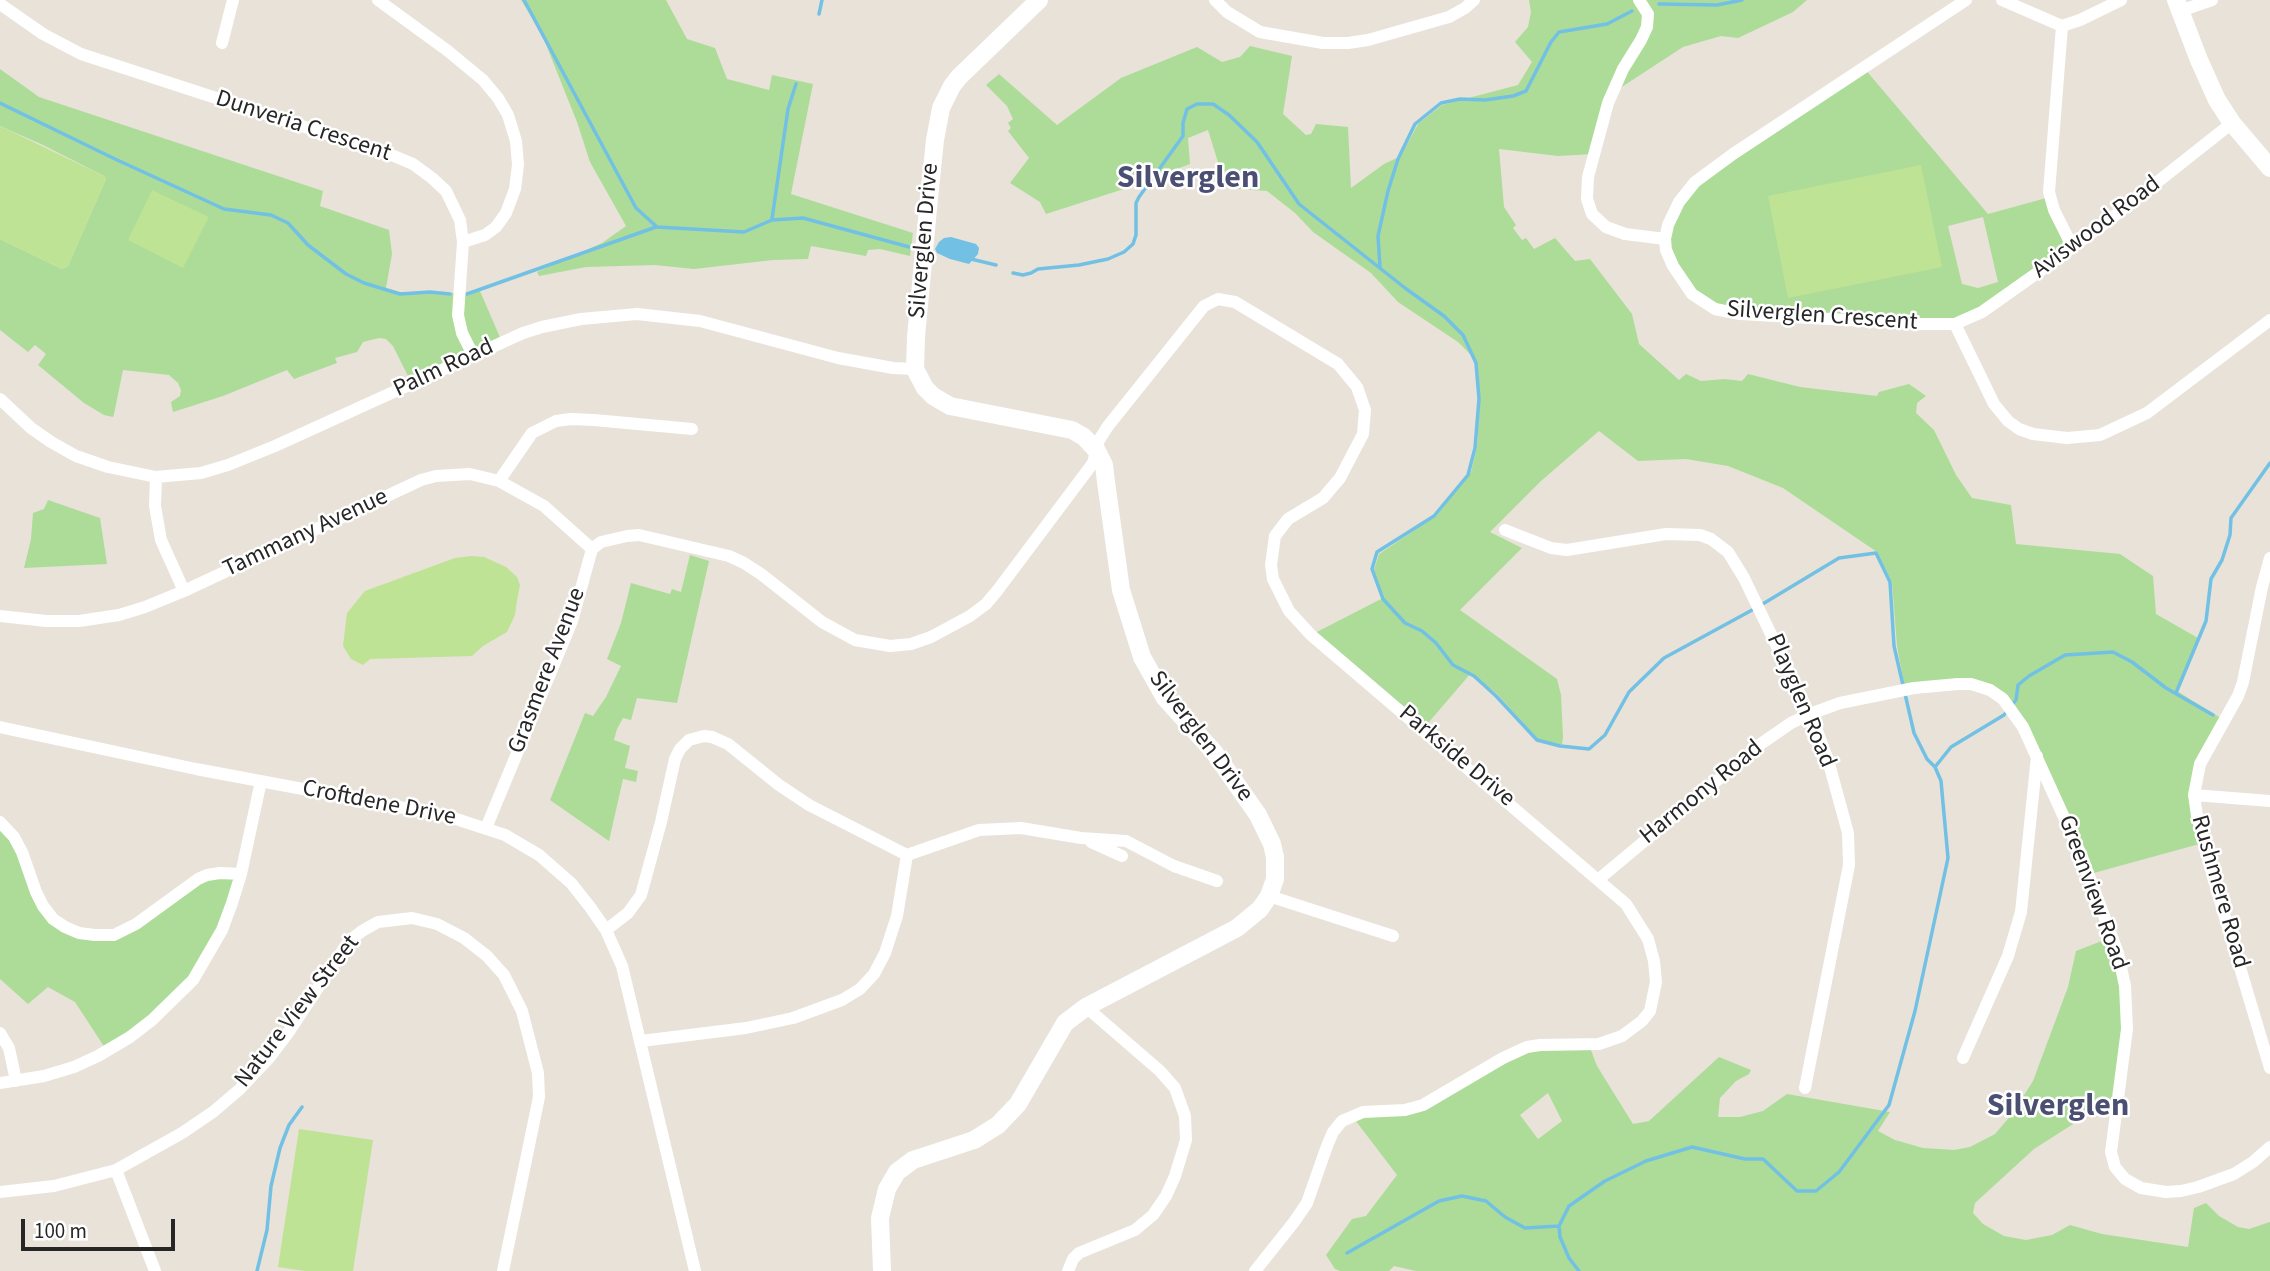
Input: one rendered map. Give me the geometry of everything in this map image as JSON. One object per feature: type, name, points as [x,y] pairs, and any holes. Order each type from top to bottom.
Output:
[{"type":"street","points":[[222,43],[233,0]]},
{"type":"street","points":[[378,0],[448,51],[482,80],[498,98],[508,115],[516,141],[518,165],[515,189],[506,213],[496,227],[485,235],[464,242]]},
{"type":"street","name":"Silverglen Drive","points":[[915,369],[934,140],[941,108],[959,77],[1039,0]]},
{"type":"street","points":[[1215,0],[1227,12],[1260,32],[1314,41],[1348,43],[1449,16],[1474,0]]},
{"type":"street","points":[[1639,0],[1648,14],[1647,27],[1642,40],[1623,69],[1608,103],[1588,177],[1587,199],[1592,214],[1606,227],[1625,234],[1665,239],[1668,225],[1679,202],[1700,177],[1966,0]]},
{"type":"street","points":[[2003,0],[2062,26],[2121,0]]},
{"type":"street","points":[[2212,0],[2178,6],[2212,91],[2232,123],[2270,168]]},
{"type":"street","name":"Dunveria Crescent","points":[[0,4],[43,34],[81,54],[394,156],[413,164],[432,178],[446,191],[460,220],[464,242],[458,316],[462,333],[473,355]]},
{"type":"street","points":[[2062,26],[2049,192],[2054,210],[2073,248]]},
{"type":"street","name":"Aviswood Road","points":[[1955,324],[1982,312],[2073,248],[2232,123]]},
{"type":"street","name":"Silverglen Crescent","points":[[1665,239],[1669,257],[1679,277],[1692,294],[1715,309],[1740,314],[1955,324]]},
{"type":"street","name":"Parkside Drive","points":[[1097,451],[1099,440],[1108,426],[1197,314],[1210,302],[1218,299],[1235,302],[1338,364],[1353,381],[1362,400],[1365,420],[1363,434],[1331,490],[1314,505],[1288,519],[1275,536],[1271,565],[1279,595],[1289,611],[1311,635],[1626,904],[1641,925],[1652,951],[1656,982],[1650,1011],[1642,1021],[1622,1036],[1599,1044],[1527,1047],[1423,1105],[1405,1110],[1363,1112],[1342,1121],[1327,1146],[1307,1203],[1255,1271]]},
{"type":"street","name":"Palm Road","points":[[0,399],[31,428],[76,456],[108,467],[156,477],[201,473],[228,465],[473,355],[542,327],[581,318],[637,314],[700,321],[838,358],[893,368],[915,369]]},
{"type":"street","points":[[1955,324],[1994,404],[2008,421],[2033,434],[2067,438],[2101,435],[2147,413],[2270,320]]},
{"type":"street","points":[[592,549],[601,542],[614,538],[639,535],[729,556],[744,562],[841,634],[878,645],[911,644],[970,616],[986,604],[1093,463],[1097,451],[1084,437],[1072,430],[950,405],[933,396],[925,388],[915,369]]},
{"type":"street","points":[[499,481],[532,433],[555,421],[594,420],[692,429]]},
{"type":"street","name":"Silverglen Drive","points":[[1097,451],[1104,465],[1118,580],[1142,657],[1165,698],[1221,762],[1265,828],[1272,844],[1276,867],[1269,896]]},
{"type":"street","name":"Tammany Avenue","points":[[0,616],[79,621],[119,615],[145,607],[421,480],[451,474],[470,474],[499,481],[544,506],[592,549]]},
{"type":"street","points":[[156,477],[155,506],[161,540],[184,591]]},
{"type":"street","name":"Playglen Road","points":[[1505,530],[1551,548],[1567,550],[1658,535],[1700,535],[1722,547],[1734,558],[1810,714],[1845,817],[1849,857],[1805,1088]]},
{"type":"street","name":"Grasmere Avenue","points":[[486,828],[572,621],[592,549]]},
{"type":"street","name":"Rushmere Road","points":[[2270,558],[2243,682],[2200,764],[2194,795],[2204,843],[2270,1068]]},
{"type":"street","name":"Greenview Road","points":[[1810,714],[1840,703],[1894,691],[1947,684],[1971,684],[1990,690],[2005,701],[2037,756],[2102,907],[2122,970],[2127,1029],[2111,1152],[2115,1167],[2125,1179],[2141,1188],[2152,1192],[2181,1191],[2234,1174],[2270,1147]]},
{"type":"street","name":"Harmony Road","points":[[1599,879],[1762,743],[1791,723],[1810,714]]},
{"type":"street","name":"Croftdene Drive","points":[[0,727],[78,745],[420,810],[486,828],[522,845],[556,870],[582,895],[606,930],[622,966],[695,1271]]},
{"type":"street","points":[[606,930],[628,913],[641,895],[675,759],[684,744],[696,737],[721,740],[795,797],[907,855],[979,830],[1030,829],[1081,838],[1126,841],[1174,866],[1217,881]]},
{"type":"street","points":[[1963,1058],[2008,956],[2021,912],[2037,756]]},
{"type":"street","points":[[0,1083],[74,1068],[99,1056],[130,1037],[174,1001],[193,980],[222,930],[241,874],[261,781]]},
{"type":"street","points":[[2194,795],[2270,801]]},
{"type":"street","points":[[0,822],[14,837],[22,852],[43,906],[53,919],[79,933],[114,934],[136,925],[198,879],[220,873],[241,874]]},
{"type":"street","points":[[1081,838],[1122,856]]},
{"type":"street","points":[[641,1041],[746,1028],[793,1018],[842,1000],[860,989],[874,974],[888,945],[897,916],[907,855]]},
{"type":"street","points":[[882,1271],[880,1218],[887,1189],[897,1171],[913,1160],[974,1140],[998,1125],[1018,1104],[1065,1023],[1086,1007],[1224,937],[1254,915],[1269,896],[1393,936]]},
{"type":"street","name":"Nature View Street","points":[[0,1192],[54,1185],[116,1170],[182,1133],[240,1089],[288,1033],[349,941],[378,922],[412,918],[437,924],[464,938],[504,975],[522,1011],[538,1073],[540,1085],[537,1111],[503,1271]]},
{"type":"street","points":[[1068,1271],[1079,1253],[1135,1230],[1153,1215],[1175,1176],[1186,1140],[1185,1116],[1175,1088],[1160,1071],[1086,1007]]},
{"type":"street","points":[[0,1033],[9,1048],[16,1081]]},
{"type":"street","points":[[116,1170],[155,1271]]},
{"type":"green space","points":[[521,0],[666,0],[687,39],[715,48],[727,79],[769,90],[772,75],[813,84],[791,194],[913,233],[910,256],[880,249],[868,250],[866,256],[811,246],[808,259],[694,269],[655,265],[586,267],[539,276],[537,272],[602,243],[626,226],[590,162],[541,32]]},
{"type":"green space","points":[[1529,0],[1807,0],[1793,12],[1738,38],[1721,36],[1683,47],[1611,94],[1593,154],[1558,156],[1499,149],[1504,207],[1516,225],[1513,228],[1522,240],[1526,238],[1534,249],[1555,238],[1575,261],[1590,259],[1632,314],[1639,344],[1679,380],[1686,374],[1701,381],[1742,381],[1748,374],[1800,387],[1877,396],[1879,392],[1909,384],[1926,396],[1917,403],[1916,413],[1934,430],[1956,475],[1972,498],[2011,505],[2016,544],[2120,554],[2153,576],[2156,614],[2198,638],[2177,691],[2224,720],[2199,765],[2203,843],[2090,874],[2038,756],[1991,688],[1905,689],[1897,646],[1892,582],[1877,552],[1783,488],[1728,466],[1686,459],[1638,461],[1599,431],[1541,481],[1490,532],[1522,548],[1460,610],[1557,679],[1561,695],[1562,745],[1538,739],[1497,694],[1471,673],[1423,729],[1311,635],[1383,598],[1374,570],[1379,554],[1436,516],[1471,472],[1477,447],[1480,399],[1477,361],[1458,342],[1398,302],[1371,273],[1313,232],[1295,213],[1267,191],[1226,188],[1208,130],[1188,138],[1190,164],[1046,214],[1040,202],[1010,183],[1029,158],[1008,131],[1011,128],[1008,123],[1013,119],[1007,106],[986,85],[999,74],[1057,125],[1121,78],[1197,47],[1222,62],[1240,57],[1250,46],[1292,56],[1283,114],[1306,135],[1311,134],[1316,124],[1348,127],[1351,188],[1384,164],[1401,156],[1418,124],[1442,105],[1518,85],[1532,62],[1515,42],[1528,27],[1531,12]]},
{"type":"green space","points":[[1864,68],[1988,214],[2050,197],[2073,248],[1963,321],[1721,311],[1678,277],[1666,230],[1685,192]],"holes":[[[1983,217],[1998,282],[1978,288],[1962,284],[1948,226]]]},
{"type":"green space","points":[[0,69],[39,97],[323,191],[320,206],[389,230],[392,254],[386,288],[400,292],[480,291],[502,342],[412,384],[393,346],[386,339],[379,338],[363,342],[357,352],[335,358],[337,363],[294,379],[287,370],[223,396],[173,412],[171,402],[180,396],[181,390],[169,375],[123,370],[113,417],[104,415],[84,403],[38,365],[46,354],[35,345],[28,352],[0,330],[0,239],[62,269],[68,266],[106,179],[43,145],[0,126]]},
{"type":"green space","points":[[0,126],[106,179],[68,266],[62,269],[0,239]]},
{"type":"green space","points":[[1921,165],[1942,267],[1788,298],[1768,196]]},
{"type":"green space","points":[[152,190],[209,217],[183,268],[128,240]]},
{"type":"green space","points":[[48,500],[100,518],[107,564],[24,568],[31,539],[33,513],[44,509]]},
{"type":"green space","points":[[690,555],[709,561],[677,703],[637,698],[631,720],[623,718],[617,729],[614,740],[630,746],[625,768],[638,771],[636,782],[623,779],[609,841],[550,800],[585,713],[593,716],[621,666],[607,659],[621,623],[631,583],[670,594],[672,589],[681,592]]},
{"type":"green space","points":[[484,557],[506,567],[517,577],[520,585],[515,615],[507,632],[472,656],[370,659],[363,665],[351,659],[343,646],[347,613],[365,591],[455,558]]},
{"type":"green space","points":[[0,821],[36,892],[65,927],[114,934],[197,879],[241,874],[193,980],[107,1051],[75,1002],[48,987],[28,1004],[0,979]]},
{"type":"green space","points":[[2112,937],[2127,1016],[2117,1096],[2034,1149],[1975,1203],[1973,1213],[1983,1224],[2004,1236],[2026,1240],[2052,1235],[2070,1225],[2102,1234],[2188,1247],[2194,1208],[2206,1203],[2219,1216],[2238,1227],[2249,1229],[2270,1222],[2270,1271],[1416,1271],[1394,1266],[1389,1271],[1340,1271],[1335,1269],[1326,1255],[1352,1219],[1366,1216],[1397,1175],[1352,1116],[1405,1111],[1520,1050],[1589,1045],[1597,1066],[1633,1124],[1649,1121],[1719,1057],[1751,1070],[1720,1098],[1718,1117],[1740,1117],[1763,1111],[1787,1094],[1890,1112],[1878,1131],[1895,1140],[1923,1148],[1954,1150],[1970,1147],[1995,1134],[2012,1114],[2033,1081],[2068,987],[2076,951]],"holes":[[[1548,1093],[1562,1121],[1538,1139],[1520,1115]]]},
{"type":"green space","points":[[299,1129],[373,1140],[353,1271],[305,1271],[278,1267]]},
{"type":"water","points":[[951,237],[976,244],[979,248],[978,254],[969,264],[937,253],[935,249],[939,242]]},
{"type":"waterway","points":[[524,0],[636,208],[657,227],[744,232],[772,220],[803,218],[913,248]]},
{"type":"waterway","points":[[819,14],[822,0]]},
{"type":"waterway","points":[[1659,4],[1717,5],[1742,0]]},
{"type":"waterway","points":[[1380,267],[1378,236],[1388,191],[1398,159],[1415,124],[1441,103],[1460,99],[1485,100],[1526,91],[1551,42],[1559,32],[1607,24],[1632,11]]},
{"type":"waterway","points":[[772,219],[788,109],[796,84]]},
{"type":"waterway","points":[[0,103],[224,209],[271,215],[288,223],[308,245],[346,274],[364,283],[400,294],[450,294]]},
{"type":"waterway","points":[[1013,273],[1023,275],[1038,269],[1079,265],[1108,259],[1124,252],[1133,244],[1136,235],[1136,203],[1183,136],[1187,109],[1197,104],[1213,104],[1229,115],[1257,142],[1299,204],[1444,316],[1463,335],[1476,363],[1479,399],[1475,448],[1468,475],[1434,516],[1377,552],[1372,569],[1383,599],[1405,623],[1422,631],[1436,643],[1453,665],[1474,676],[1537,740],[1589,749],[1605,735],[1629,692],[1664,658],[1754,609]]},
{"type":"waterway","points":[[467,294],[656,227]]},
{"type":"waterway","points":[[971,259],[996,265]]},
{"type":"waterway","points":[[2176,693],[2206,621],[2211,579],[2222,560],[2230,535],[2231,518],[2270,463]]},
{"type":"waterway","points":[[1579,1271],[1569,1258],[1560,1237],[1559,1226],[1569,1206],[1605,1181],[1646,1161],[1692,1147],[1745,1159],[1763,1159],[1797,1191],[1816,1191],[1839,1172],[1889,1105],[1915,1011],[1948,858],[1941,781],[1914,733],[1894,646],[1890,582],[1876,553],[1839,558],[1761,605]]},
{"type":"waterway","points":[[1935,767],[1951,747],[2004,715],[2016,700],[2018,685],[2065,655],[2113,652],[2132,662],[2166,688],[2213,715]]},
{"type":"waterway","points":[[257,1271],[267,1230],[271,1186],[280,1148],[289,1125],[302,1107]]},
{"type":"waterway","points":[[1347,1253],[1439,1201],[1462,1196],[1486,1201],[1505,1217],[1525,1228],[1559,1226]]},
{"type":"district","name":"Silverglen","points":[[1188,180]]},
{"type":"district","name":"Silverglen","points":[[2058,1108]]}]
